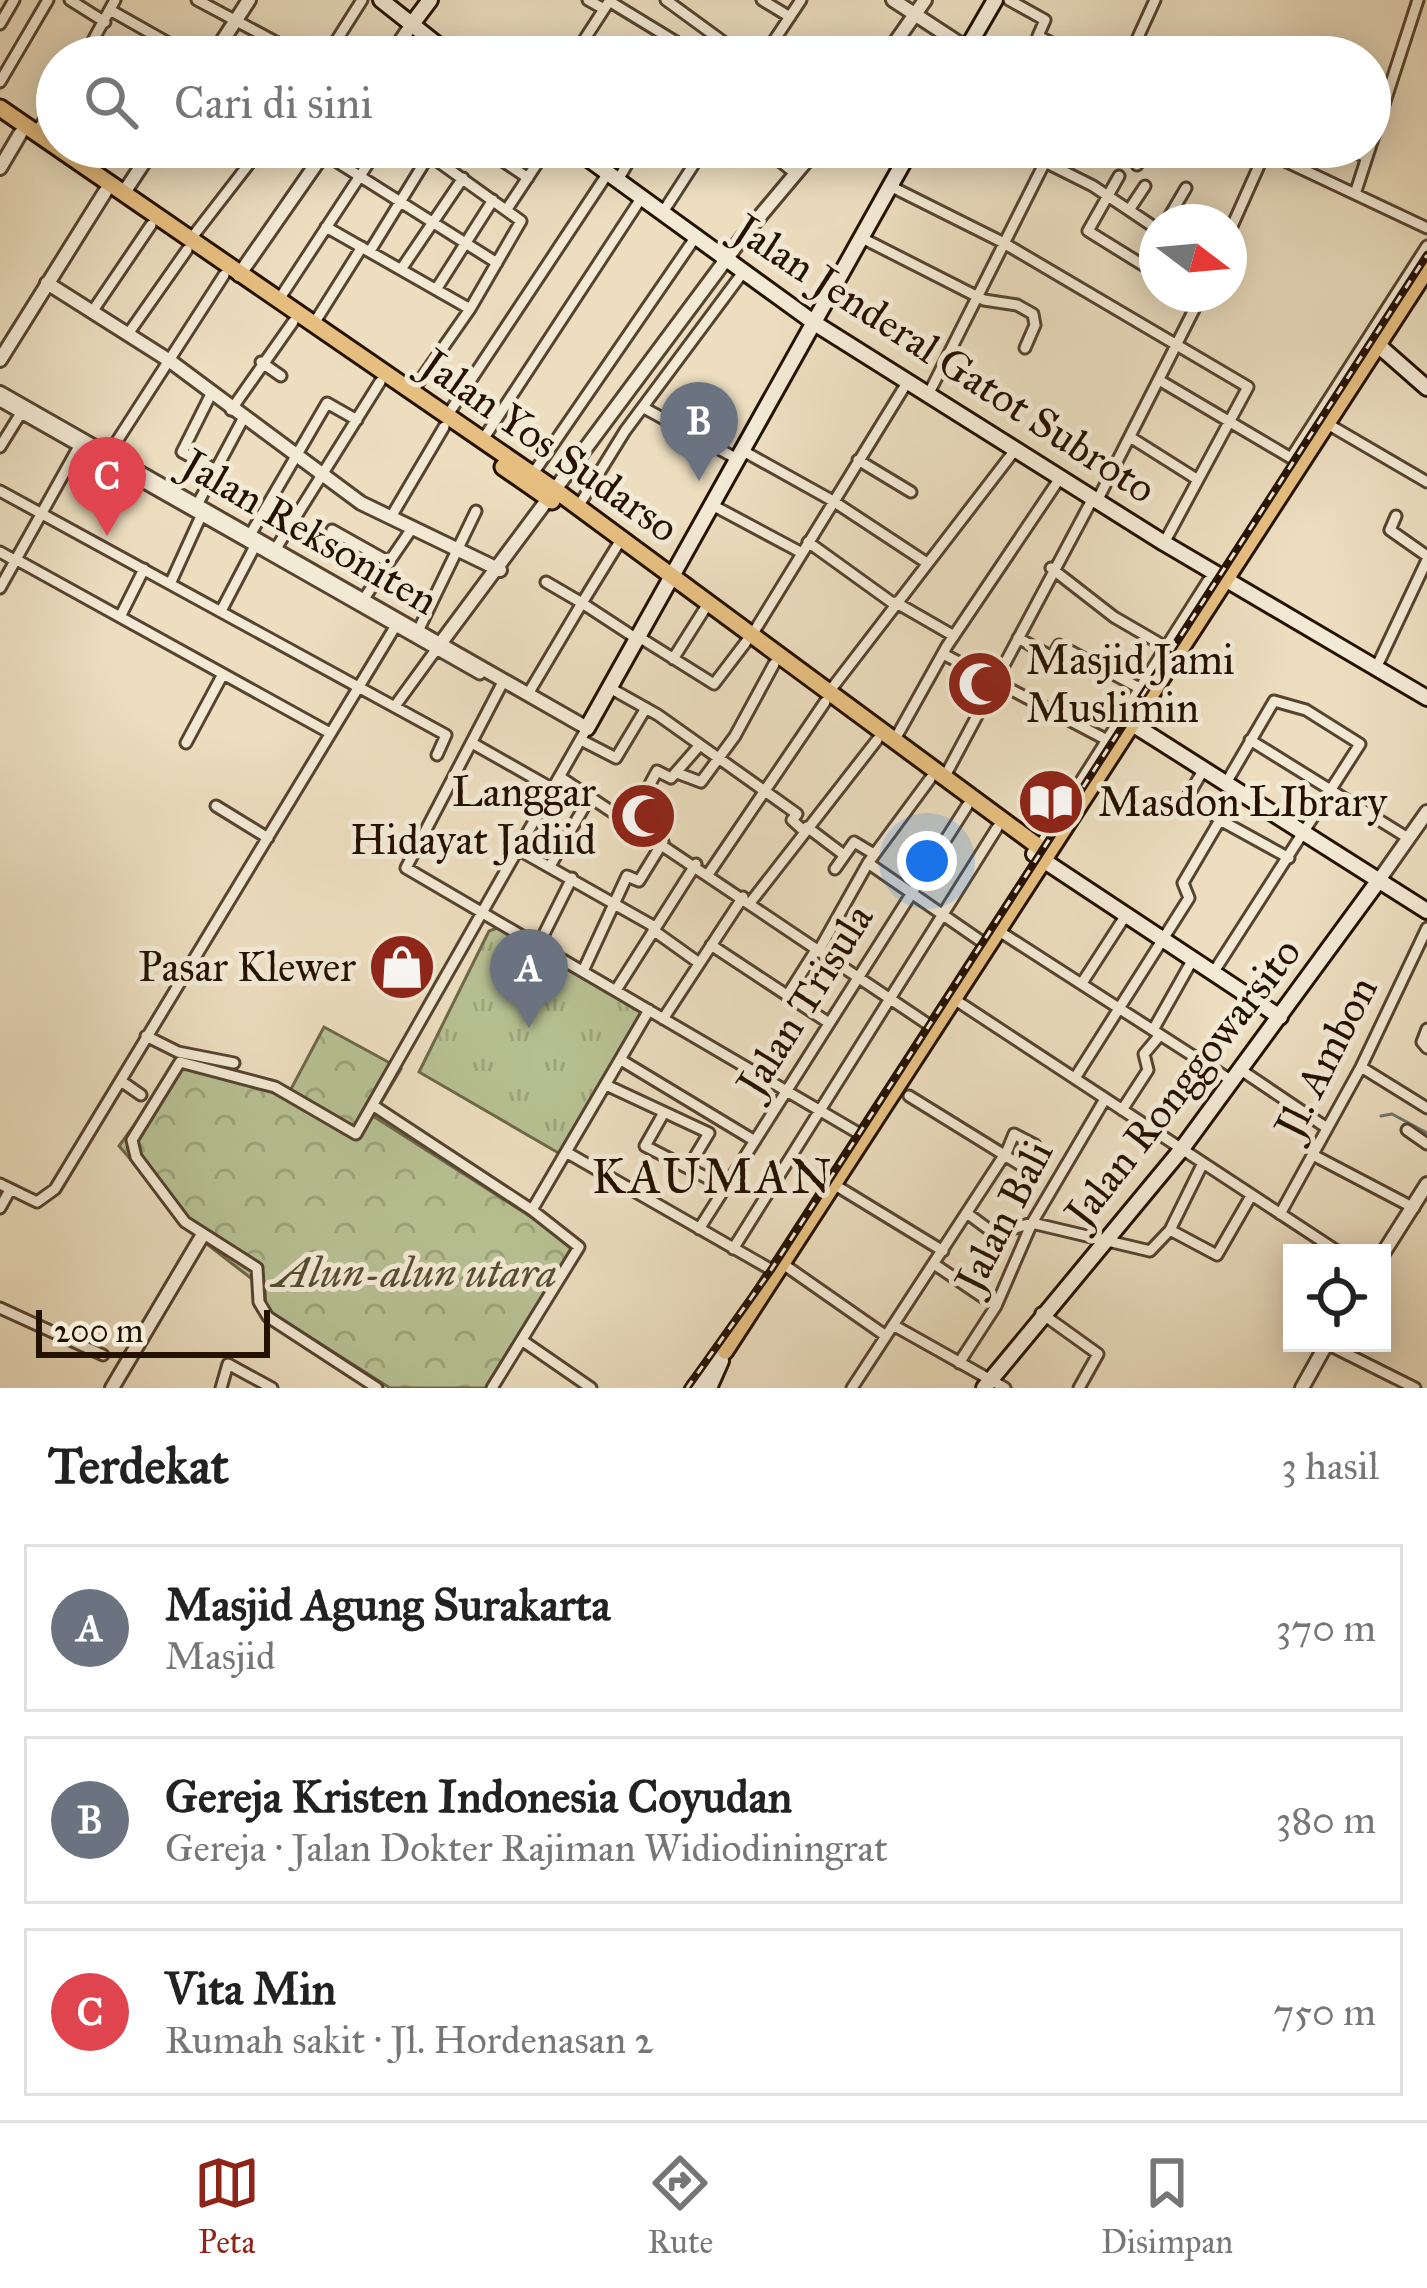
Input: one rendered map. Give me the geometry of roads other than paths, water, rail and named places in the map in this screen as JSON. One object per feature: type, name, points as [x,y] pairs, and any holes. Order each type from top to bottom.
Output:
[{"type":"main road","points":[[381,0],[427,36]]},
{"type":"main road","points":[[412,24],[430,0]]},
{"type":"main road","points":[[975,36],[989,2]]},
{"type":"main road","name":"Jalan Yos Sudarso","points":[[0,108],[36,139]]},
{"type":"main road","name":"Jalan Yos Sudarso","points":[[0,121],[28,134]]},
{"type":"main road","name":"Jalan Yos Sudarso","points":[[78,168],[292,322],[555,497],[616,546],[671,580],[704,610],[749,638],[775,664],[828,696]]},
{"type":"main road","name":"Jalan Jenderal Gatot Subroto","points":[[601,168],[816,324],[1164,543],[1427,698]]},
{"type":"main road","points":[[584,734],[900,168]]},
{"type":"main road","name":"Jalan Yos Sudarso","points":[[114,193],[151,225],[188,245]]},
{"type":"main road","points":[[694,1388],[780,1269],[999,931],[1041,855],[1114,743],[1134,725],[1147,692],[1226,580],[1326,423],[1349,378],[1378,345],[1427,269]]},
{"type":"main road","name":"Jalan Yos Sudarso","points":[[232,277],[313,325],[412,392],[446,422],[532,475],[555,497],[578,507],[1041,855]]},
{"type":"main road","points":[[1378,345],[1427,388]]},
{"type":"main road","points":[[1134,725],[1427,911]]},
{"type":"main road","name":"Jalan Yos Sudarso","points":[[937,778],[997,828],[1041,855]]},
{"type":"main road","points":[[1041,855],[1280,1017]]},
{"type":"main road","name":"Jalan Ronggowarsito","points":[[987,1384],[1041,1313],[1181,1150],[1379,880]]},
{"type":"main road","points":[[709,1388],[725,1351]]},
{"type":"street","points":[[0,24],[14,0]]},
{"type":"street","points":[[0,82],[48,0]]},
{"type":"street","points":[[70,0],[104,22]]},
{"type":"street","points":[[197,0],[264,36]]},
{"type":"street","points":[[226,36],[249,0]]},
{"type":"street","points":[[339,36],[362,0]]},
{"type":"street","points":[[588,0],[608,4],[663,36]]},
{"type":"street","points":[[666,0],[714,36]]},
{"type":"street","points":[[762,0],[790,17]]},
{"type":"street","points":[[778,36],[801,0]]},
{"type":"street","points":[[893,0],[945,36]]},
{"type":"street","points":[[901,36],[925,0]]},
{"type":"street","points":[[1009,0],[1046,20],[1038,36]]},
{"type":"street","points":[[1139,36],[1155,0]]},
{"type":"street","points":[[1391,83],[1418,0]]},
{"type":"street","points":[[587,36],[608,4]]},
{"type":"street","points":[[96,36],[112,5],[160,36]]},
{"type":"street","points":[[404,36],[412,24]]},
{"type":"street","points":[[0,168],[36,125]]},
{"type":"street","points":[[0,360],[47,284],[136,168]]},
{"type":"street","points":[[128,334],[246,168]]},
{"type":"street","points":[[109,455],[170,361],[311,168]]},
{"type":"street","points":[[348,168],[497,263]]},
{"type":"street","points":[[278,302],[364,168]]},
{"type":"street","points":[[313,325],[421,168]]},
{"type":"street","points":[[412,392],[470,309],[521,221],[448,168]]},
{"type":"street","points":[[512,168],[527,178]]},
{"type":"street","points":[[507,209],[534,168]]},
{"type":"street","points":[[391,517],[500,335],[620,168]]},
{"type":"street","points":[[664,212],[692,168]]},
{"type":"street","points":[[789,168],[796,174]]},
{"type":"street","points":[[395,706],[555,497],[728,256],[801,168]]},
{"type":"street","points":[[928,395],[1002,242],[1047,168]]},
{"type":"street","points":[[1057,168],[1139,217]]},
{"type":"street","points":[[1240,204],[1254,168]]},
{"type":"street","points":[[1302,168],[1427,228]]},
{"type":"street","points":[[1354,194],[1363,168]]},
{"type":"street","points":[[1119,176],[1089,232],[1139,266]]},
{"type":"street","points":[[402,268],[463,178]]},
{"type":"street","points":[[890,186],[1002,242],[1248,387],[1164,543]]},
{"type":"street","points":[[1129,210],[1144,186]]},
{"type":"street","points":[[1177,204],[1186,188]]},
{"type":"street","points":[[482,441],[642,196]]},
{"type":"street","points":[[437,288],[493,200]]},
{"type":"street","points":[[92,312],[151,225]]},
{"type":"street","points":[[326,226],[470,309]]},
{"type":"street","points":[[532,475],[697,235]]},
{"type":"street","points":[[862,238],[977,296],[1033,314],[1035,325],[1025,348]]},
{"type":"street","points":[[1160,380],[1291,458],[1349,378],[1427,246]]},
{"type":"street","points":[[578,507],[615,446],[745,269]]},
{"type":"street","points":[[47,284],[170,361],[231,410],[248,417],[391,517],[500,570]]},
{"type":"street","points":[[787,996],[871,859],[937,778],[997,682],[1051,568],[1095,500],[1193,312]]},
{"type":"street","points":[[231,410],[292,322]]},
{"type":"street","points":[[0,326],[15,336]]},
{"type":"street","points":[[261,362],[281,376]]},
{"type":"street","points":[[546,582],[713,684],[749,638],[908,381]]},
{"type":"street","points":[[275,550],[380,382]]},
{"type":"street","points":[[211,394],[182,452],[216,470]]},
{"type":"street","points":[[0,397],[200,511]]},
{"type":"street","name":"Jalan Reksoniten","points":[[0,397],[504,680],[584,734]]},
{"type":"street","points":[[221,611],[252,541],[327,403],[357,420]]},
{"type":"street","points":[[644,408],[833,501],[926,563]]},
{"type":"street","points":[[0,447],[21,412]]},
{"type":"street","points":[[170,584],[216,470],[248,417]]},
{"type":"street","points":[[1326,423],[1427,482]]},
{"type":"street","points":[[599,435],[615,446]]},
{"type":"street","points":[[1130,437],[1195,478]]},
{"type":"street","points":[[0,588],[81,443]]},
{"type":"street","points":[[709,873],[895,603],[1015,450]]},
{"type":"street","points":[[858,460],[911,492]]},
{"type":"street","points":[[663,1019],[746,900],[885,741],[1060,478]]},
{"type":"street","points":[[0,491],[446,735],[437,755]]},
{"type":"street","points":[[714,506],[802,553]]},
{"type":"street","points":[[418,631],[476,511]]},
{"type":"street","points":[[1376,668],[1427,558],[1389,530],[1396,516]]},
{"type":"street","points":[[363,600],[413,527]]},
{"type":"street","points":[[332,530],[389,562]]},
{"type":"street","points":[[252,541],[488,678]]},
{"type":"street","points":[[808,542],[895,603],[954,636]]},
{"type":"street","points":[[527,694],[616,546]]},
{"type":"street","points":[[0,552],[330,733]]},
{"type":"street","points":[[1051,568],[1114,617],[1174,652],[1208,581]]},
{"type":"street","points":[[119,617],[144,569]]},
{"type":"street","points":[[673,659],[704,610]]},
{"type":"street","points":[[0,1208],[5,1187],[42,1202],[121,1082],[395,628]]},
{"type":"street","points":[[945,655],[1114,743],[1147,692],[1059,645],[1052,657],[1018,638]]},
{"type":"street","points":[[677,773],[697,784],[719,759],[775,664]]},
{"type":"street","points":[[186,743],[224,674]]},
{"type":"street","points":[[504,680],[406,868],[865,1137]]},
{"type":"street","points":[[610,688],[768,791],[797,814],[792,820],[844,856]]},
{"type":"street","points":[[1213,973],[1361,746],[1341,730],[1282,700],[1266,709],[1226,783]]},
{"type":"street","points":[[377,1388],[268,1317],[259,1302],[257,1268],[185,1222],[132,1152],[131,1140],[146,1099],[183,1062],[275,1087],[356,1134],[584,734],[616,758],[646,708]]},
{"type":"street","points":[[1250,740],[1408,838]]},
{"type":"street","points":[[472,743],[553,789]]},
{"type":"street","points":[[630,820],[658,771],[669,778],[699,746]]},
{"type":"street","points":[[1204,769],[1188,796],[1220,820],[1289,858]]},
{"type":"street","points":[[560,777],[696,864],[935,1029]]},
{"type":"street","points":[[550,866],[591,795]]},
{"type":"street","points":[[216,806],[268,838]]},
{"type":"street","name":"Jalan Trisula","points":[[698,1229],[968,806]]},
{"type":"street","name":"Jalan Ronggowarsito","points":[[1379,880],[1427,812]]},
{"type":"street","points":[[1075,1078],[1189,898],[1184,883],[1220,820]]},
{"type":"street","points":[[733,1249],[997,828]]},
{"type":"street","points":[[583,971],[628,875],[641,883],[662,842]]},
{"type":"street","points":[[836,868],[854,842],[911,894],[988,946]]},
{"type":"street","points":[[519,850],[614,901],[699,963]]},
{"type":"street","points":[[616,990],[696,864]]},
{"type":"street","points":[[538,944],[572,878]]},
{"type":"street","points":[[1082,983],[1126,915]]},
{"type":"street","name":"Jl. Ambon","points":[[1280,1214],[1360,1067],[1427,928]]},
{"type":"street","points":[[999,931],[1156,1033],[1236,1076],[1325,1133]]},
{"type":"street","points":[[711,945],[830,1023]]},
{"type":"street","points":[[1122,1110],[1148,1070],[1144,1056],[1193,959]]},
{"type":"street","points":[[954,999],[1326,1244]]},
{"type":"street","points":[[532,1210],[649,1010]]},
{"type":"street","points":[[1427,1029],[1422,1042],[1427,1048]]},
{"type":"street","points":[[146,1036],[178,1052],[234,1063]]},
{"type":"street","points":[[620,1060],[755,1141]]},
{"type":"street","points":[[1360,1067],[1427,1108]]},
{"type":"street","points":[[121,1082],[146,1099]]},
{"type":"street","points":[[606,1085],[662,1116],[678,1117],[714,1135],[688,1168]]},
{"type":"street","points":[[909,1096],[1027,1169]]},
{"type":"street","name":"Jalan Bali","points":[[959,1363],[996,1306],[1032,1223],[1105,1099]]},
{"type":"street","points":[[374,1106],[532,1210],[579,1247],[492,1388]]},
{"type":"street","points":[[662,1116],[644,1146],[725,1187]]},
{"type":"street","points":[[1408,1130],[1427,1144]]},
{"type":"street","points":[[852,1388],[968,1214],[1014,1134],[1035,1145]]},
{"type":"street","points":[[566,1152],[733,1249],[780,1269],[886,1336]]},
{"type":"street","points":[[1313,1155],[1427,1218]]},
{"type":"street","points":[[968,1214],[995,1234],[1032,1223],[1150,1252],[1170,1230],[1202,1165]]},
{"type":"street","points":[[1389,1244],[1427,1184]]},
{"type":"street","points":[[835,1185],[943,1252]]},
{"type":"street","points":[[1170,1230],[1217,1255],[1251,1196]]},
{"type":"street","points":[[112,1388],[202,1236]]},
{"type":"street","points":[[934,1264],[996,1306]]},
{"type":"street","points":[[0,1308],[103,1355]]},
{"type":"street","points":[[1041,1313],[1098,1354],[1078,1388]]},
{"type":"street","points":[[893,1325],[987,1384],[1005,1388]]},
{"type":"street","points":[[523,1341],[591,1388]]},
{"type":"street","points":[[1302,1388],[1322,1352]]},
{"type":"street","points":[[1343,1352],[1415,1388]]},
{"type":"street","points":[[221,1388],[228,1364],[272,1388]]},
{"type":"waterway","points":[[1381,1116],[1392,1114],[1427,1133]]},
{"type":"railway","points":[[687,1388],[771,1270],[1427,255]]},
{"type":"place","name":"Gereja Kristen Indonesia Coyudan","points":[[699,481]]},
{"type":"place","name":"Vita Min","points":[[107,536]]},
{"type":"place","name":"Masjid Jami Muslimin","points":[[980,684]]},
{"type":"place","name":"Masdon LIbrary","points":[[1051,802]]},
{"type":"place","name":"Langgar Hidayat Jadiid","points":[[643,816]]},
{"type":"place","name":"Pasar Klewer","points":[[402,967]]},
{"type":"place","name":"Masjid Agung Surakarta","points":[[529,1028]]},
{"type":"district","name":"KAUMAN","points":[[713,1176]]},
{"type":"park label","name":"Alun-alun utara","points":[[415,1273]]}]
